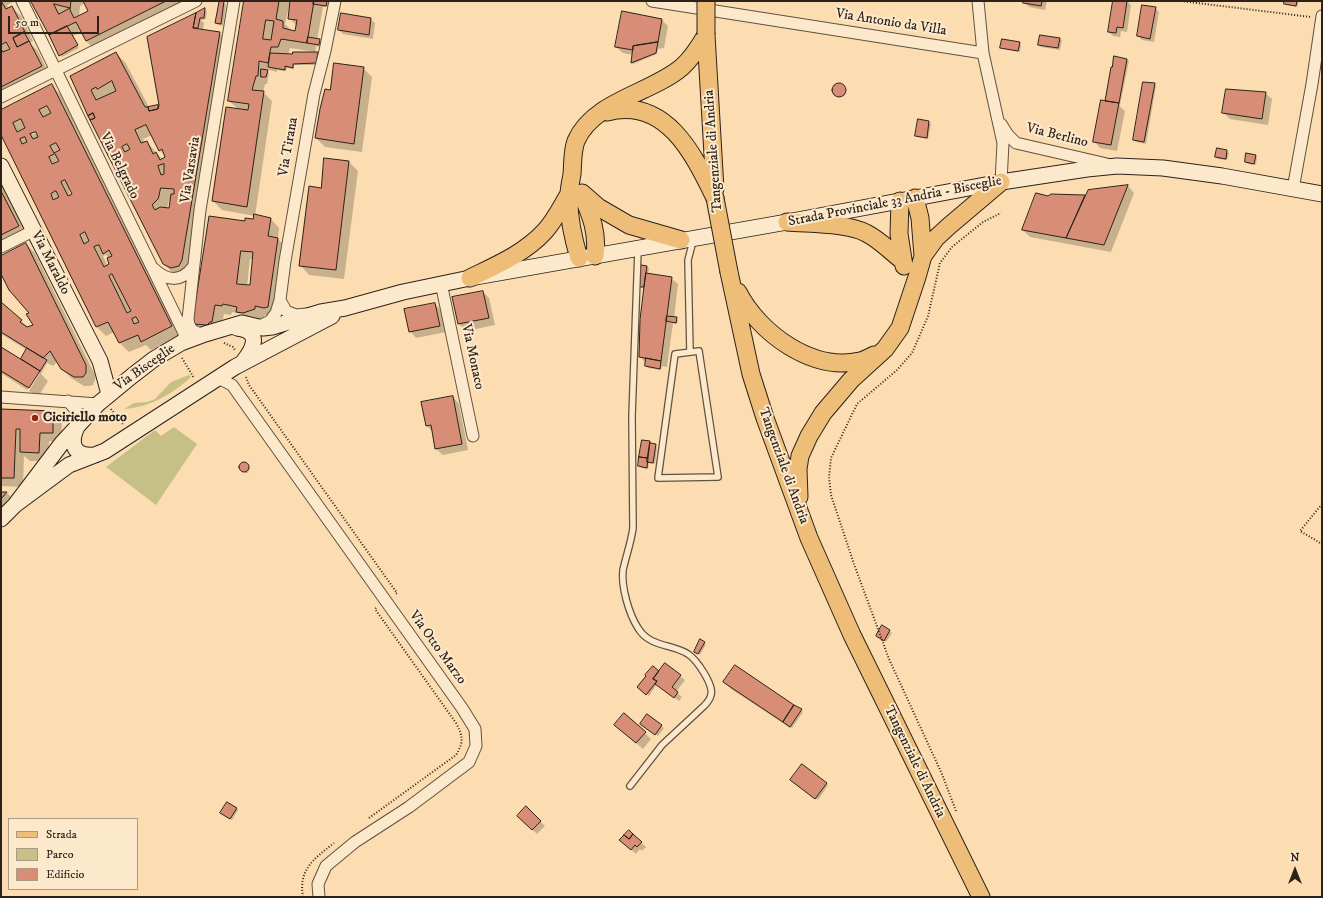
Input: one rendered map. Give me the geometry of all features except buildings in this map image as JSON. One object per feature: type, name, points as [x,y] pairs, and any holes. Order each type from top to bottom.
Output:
[{"type":"main road","name":"Tangenziale di Andria","points":[[706,1],[706,35],[715,198],[751,374],[765,418],[809,538],[852,635],[981,897]]},
{"type":"main road","points":[[575,194],[595,233],[597,243],[587,257],[571,225],[575,194],[572,174],[576,142],[587,125],[597,116],[622,100],[669,76],[682,67],[692,56],[706,35]]},
{"type":"main road","points":[[597,116],[621,110],[630,110],[640,111],[662,121],[670,127],[686,144],[699,164],[715,198]]},
{"type":"main road","name":"Via Maraldo","points":[[1,166],[100,361],[107,369],[116,375],[132,376]]},
{"type":"main road","name":"Strada Provinciale 33 Andria - Bisceglie","points":[[470,278],[1058,172],[1117,166],[1162,168],[1222,176],[1322,194]]},
{"type":"main road","points":[[809,538],[799,497],[798,469],[800,456],[809,436],[823,413],[851,380],[885,349],[893,339],[900,328],[908,299],[917,277],[923,256],[936,238],[948,226],[1001,182]]},
{"type":"main road","points":[[575,194],[630,225],[687,239]]},
{"type":"main road","points":[[470,278],[510,259],[535,241],[575,194]]},
{"type":"main road","points":[[908,200],[920,218],[923,256]]},
{"type":"main road","points":[[908,200],[899,234],[908,299]]},
{"type":"main road","points":[[787,222],[857,229],[874,238],[903,261]]},
{"type":"main road","points":[[729,272],[744,304],[758,322],[768,332],[793,348],[817,359],[841,363],[862,361],[880,353]]},
{"type":"main road","name":"Via Bisceglie","points":[[15,505],[47,461],[104,399],[154,359],[178,345],[205,334],[242,323],[256,327],[272,327],[321,312],[345,308],[441,283],[470,278]]},
{"type":"main road","name":"Via Bisceglie","points":[[1,519],[15,505],[68,465],[98,455],[132,435],[200,389],[239,365],[316,325],[345,308]]},
{"type":"main road","points":[[224,328],[241,329],[248,331],[253,336],[254,341],[252,350],[239,365]]},
{"type":"main road","name":"Via Maraldo","points":[[100,361],[104,399]]},
{"type":"main road","points":[[79,425],[73,439],[73,446],[84,455],[98,455]]},
{"type":"street","name":"Via Belgrado","points":[[22,1],[184,333],[184,338],[178,345]]},
{"type":"street","points":[[1,98],[196,1]]},
{"type":"street","name":"Via Varsavia","points":[[205,334],[196,333],[188,325],[188,319],[200,210],[234,1]]},
{"type":"street","name":"Via Tirana","points":[[256,327],[264,325],[270,321],[276,313],[280,300],[285,261],[314,94],[325,51],[335,1]]},
{"type":"street","name":"Via Antonio da Villa","points":[[652,1],[984,52]]},
{"type":"street","name":"Via Berlino","points":[[978,1],[984,52],[1003,143],[1001,182]]},
{"type":"street","points":[[1293,189],[1312,84],[1322,17]]},
{"type":"street","name":"Via Berlino","points":[[999,120],[1008,135],[1016,142],[1117,166]]},
{"type":"street","points":[[1,247],[33,231]]},
{"type":"street","points":[[152,268],[164,277],[174,278],[182,277],[193,267]]},
{"type":"street","name":"Via Monaco","points":[[441,283],[474,436]]},
{"type":"street","points":[[280,300],[286,311],[296,315],[321,312]]},
{"type":"street","points":[[214,380],[222,380],[232,385],[239,365]]},
{"type":"street","name":"Via Otto Marzo","points":[[232,385],[462,708],[475,729],[476,746],[469,762],[409,807],[355,842],[326,866],[318,884],[319,897]]},
{"type":"street","points":[[1,397],[68,401],[104,399]]},
{"type":"street","points":[[68,401],[76,409],[80,416],[79,425]]},
{"type":"lane","points":[[687,239],[690,352]]},
{"type":"lane","points":[[630,786],[662,745],[704,706],[709,700],[712,691],[697,663],[689,655],[680,650],[649,640],[643,635],[632,617],[624,588],[623,572],[631,540],[633,522],[632,416],[638,248]]},
{"type":"lane","points":[[699,351],[718,477],[658,478],[674,354],[690,352],[699,351]]},
{"type":"path","points":[[1181,1],[1322,17]]},
{"type":"path","points":[[959,818],[942,774],[889,659],[833,502],[829,477],[831,458],[857,404],[897,370],[912,353],[928,316],[940,263],[952,247],[983,222],[1001,213]]},
{"type":"path","points":[[178,345],[200,389]]},
{"type":"path","points":[[104,399],[132,435]]},
{"type":"path","points":[[1322,504],[1300,531],[1322,544]]},
{"type":"path","points":[[365,821],[456,755],[462,740],[461,733],[456,723],[375,609]]},
{"type":"path","points":[[303,897],[303,878],[308,865],[336,842]]},
{"type":"green space","points":[[189,375],[191,377],[168,395],[143,406],[124,409],[134,403],[147,402],[155,399],[171,382]]},
{"type":"green space","points":[[174,427],[197,444],[156,505],[106,467],[155,430],[161,436]]},
{"type":"place","name":"Ciciriello moto","points":[[35,418]]}]
